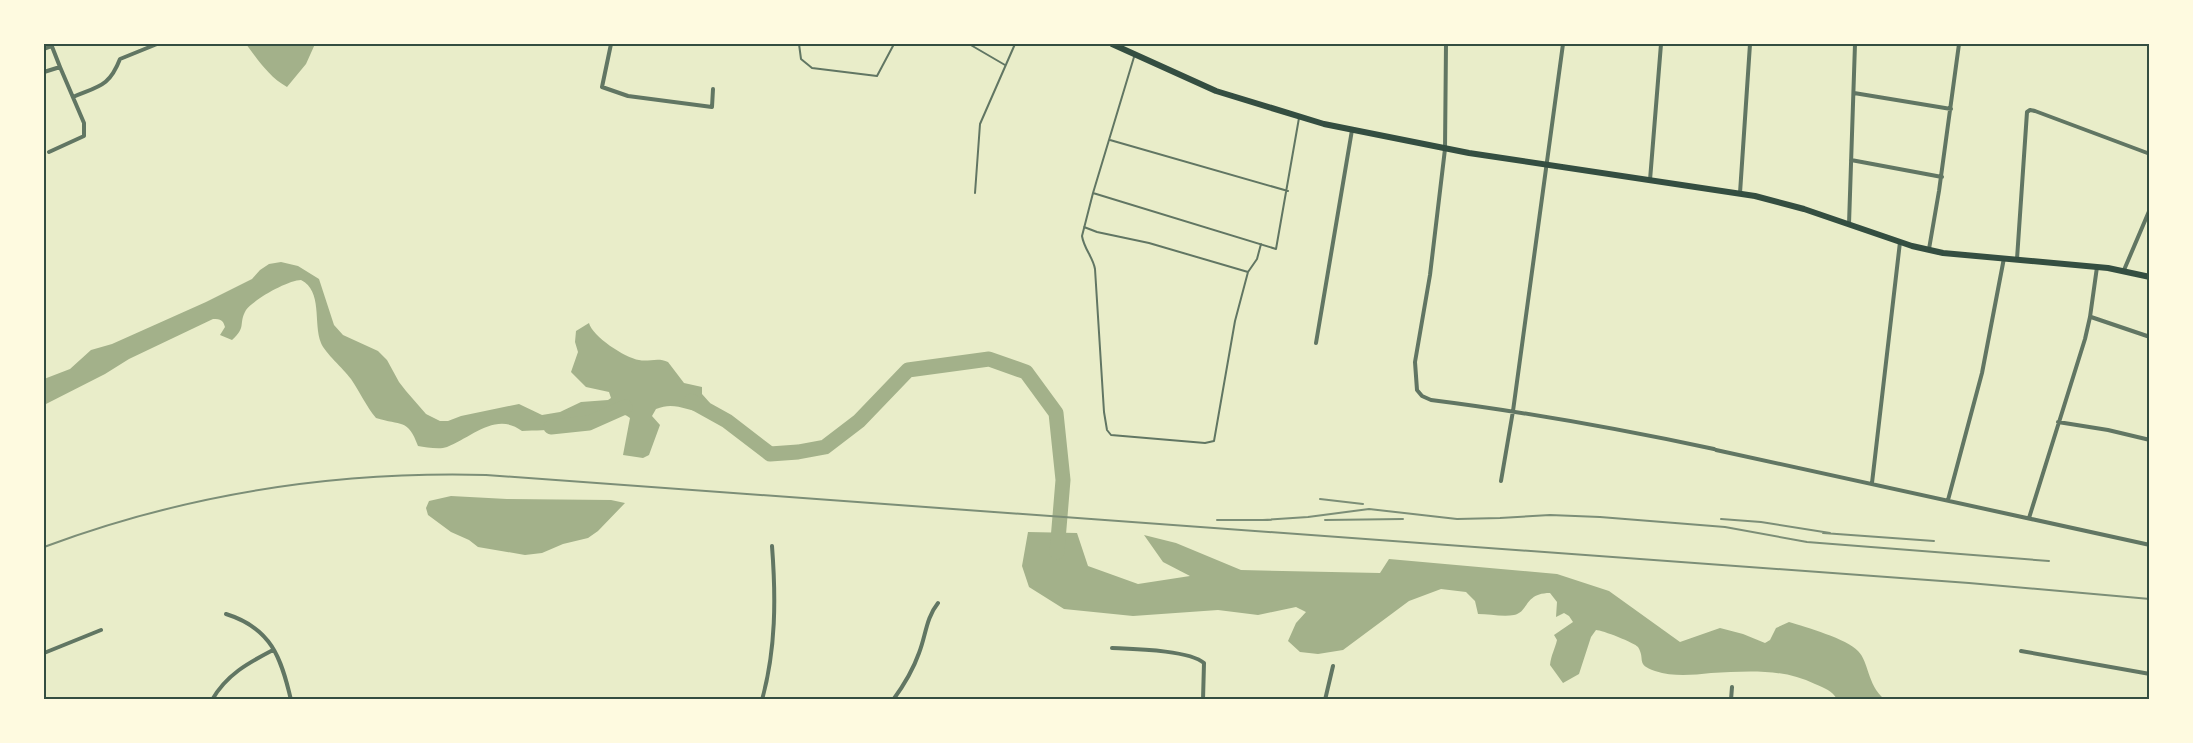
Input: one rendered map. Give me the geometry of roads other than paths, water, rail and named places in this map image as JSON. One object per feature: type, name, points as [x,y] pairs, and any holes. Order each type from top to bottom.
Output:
[{"type":"main road","points":[[1112,44],[1216,91],[1299,118],[1352,130],[1445,149],[1740,194],[1784,203],[1929,250],[2124,270],[2150,277]]},
{"type":"street","points":[[73,97],[106,83],[113,76],[120,59],[157,44]]},
{"type":"street","points":[[611,44],[602,87],[628,96],[712,107],[713,89]]},
{"type":"street","points":[[1446,44],[1445,149],[1430,275],[1415,362],[1417,390],[1422,396],[1431,400],[1620,429],[2150,545]]},
{"type":"street","points":[[1501,481],[1513,411],[1563,44]]},
{"type":"street","points":[[1650,180],[1661,44]]},
{"type":"street","points":[[1740,194],[1750,44]]},
{"type":"street","points":[[1848,224],[1855,44]]},
{"type":"street","points":[[1929,250],[1942,177],[1959,44]]},
{"type":"street","points":[[44,49],[51,45],[84,123],[84,136],[49,152]]},
{"type":"street","points":[[44,72],[60,68]]},
{"type":"street","points":[[1854,93],[1951,110]]},
{"type":"street","points":[[2017,259],[2027,112],[2030,110],[2077,126],[2150,154]]},
{"type":"street","points":[[1316,343],[1352,130]]},
{"type":"street","points":[[1851,160],[1942,177]]},
{"type":"street","points":[[2124,270],[2150,209]]},
{"type":"street","points":[[1872,483],[1900,242]]},
{"type":"street","points":[[1948,500],[1982,374],[2004,257]]},
{"type":"street","points":[[2029,518],[2091,317],[2097,267]]},
{"type":"street","points":[[2091,317],[2150,337]]},
{"type":"street","points":[[2058,423],[2108,430],[2150,440]]},
{"type":"street","points":[[762,699],[771,664],[774,624],[775,586],[772,546]]},
{"type":"street","points":[[893,699],[920,652],[930,614],[938,603]]},
{"type":"street","points":[[226,614],[250,623],[262,633],[284,671],[291,699]]},
{"type":"street","points":[[44,653],[101,630]]},
{"type":"street","points":[[1112,648],[1161,651],[1199,659],[1204,663],[1203,699]]},
{"type":"street","points":[[212,699],[220,686],[242,666],[273,650]]},
{"type":"street","points":[[2022,651],[2150,674]]},
{"type":"street","points":[[1325,699],[1333,666]]},
{"type":"street","points":[[1731,699],[1732,687]]},
{"type":"lane","points":[[799,44],[801,59],[812,68],[877,76],[894,44]]},
{"type":"lane","points":[[969,44],[1005,65]]},
{"type":"lane","points":[[975,193],[980,124],[1015,44]]},
{"type":"lane","points":[[1134,55],[1084,227],[1083,243],[1095,269],[1104,412],[1108,433],[1115,436],[1205,443],[1214,441],[1235,321],[1248,272],[1257,259],[1261,244]]},
{"type":"lane","points":[[1093,193],[1276,249],[1299,118]]},
{"type":"lane","points":[[1110,140],[1288,191]]},
{"type":"lane","points":[[1084,227],[1248,272]]},
{"type":"waterway","points":[[691,401],[727,421],[770,454],[798,452],[825,447],[859,421],[908,370],[989,359],[1026,372],[1056,413],[1063,480],[1057,552]]},
{"type":"waterway","points":[[551,427],[589,423],[625,407]]},
{"type":"railway","points":[[44,547],[152,513],[261,490],[373,477],[486,475],[1969,583],[2150,599]]},
{"type":"railway","points":[[1320,499],[1363,504]]},
{"type":"railway","points":[[1263,520],[1369,509],[1457,519],[1550,515],[1600,517],[1725,527],[1807,542],[2049,561]]},
{"type":"railway","points":[[1325,520],[1403,519]]},
{"type":"railway","points":[[1721,519],[1761,522],[1830,533]]},
{"type":"railway","points":[[1217,520],[1271,520]]},
{"type":"railway","points":[[1823,533],[1934,541]]}]
